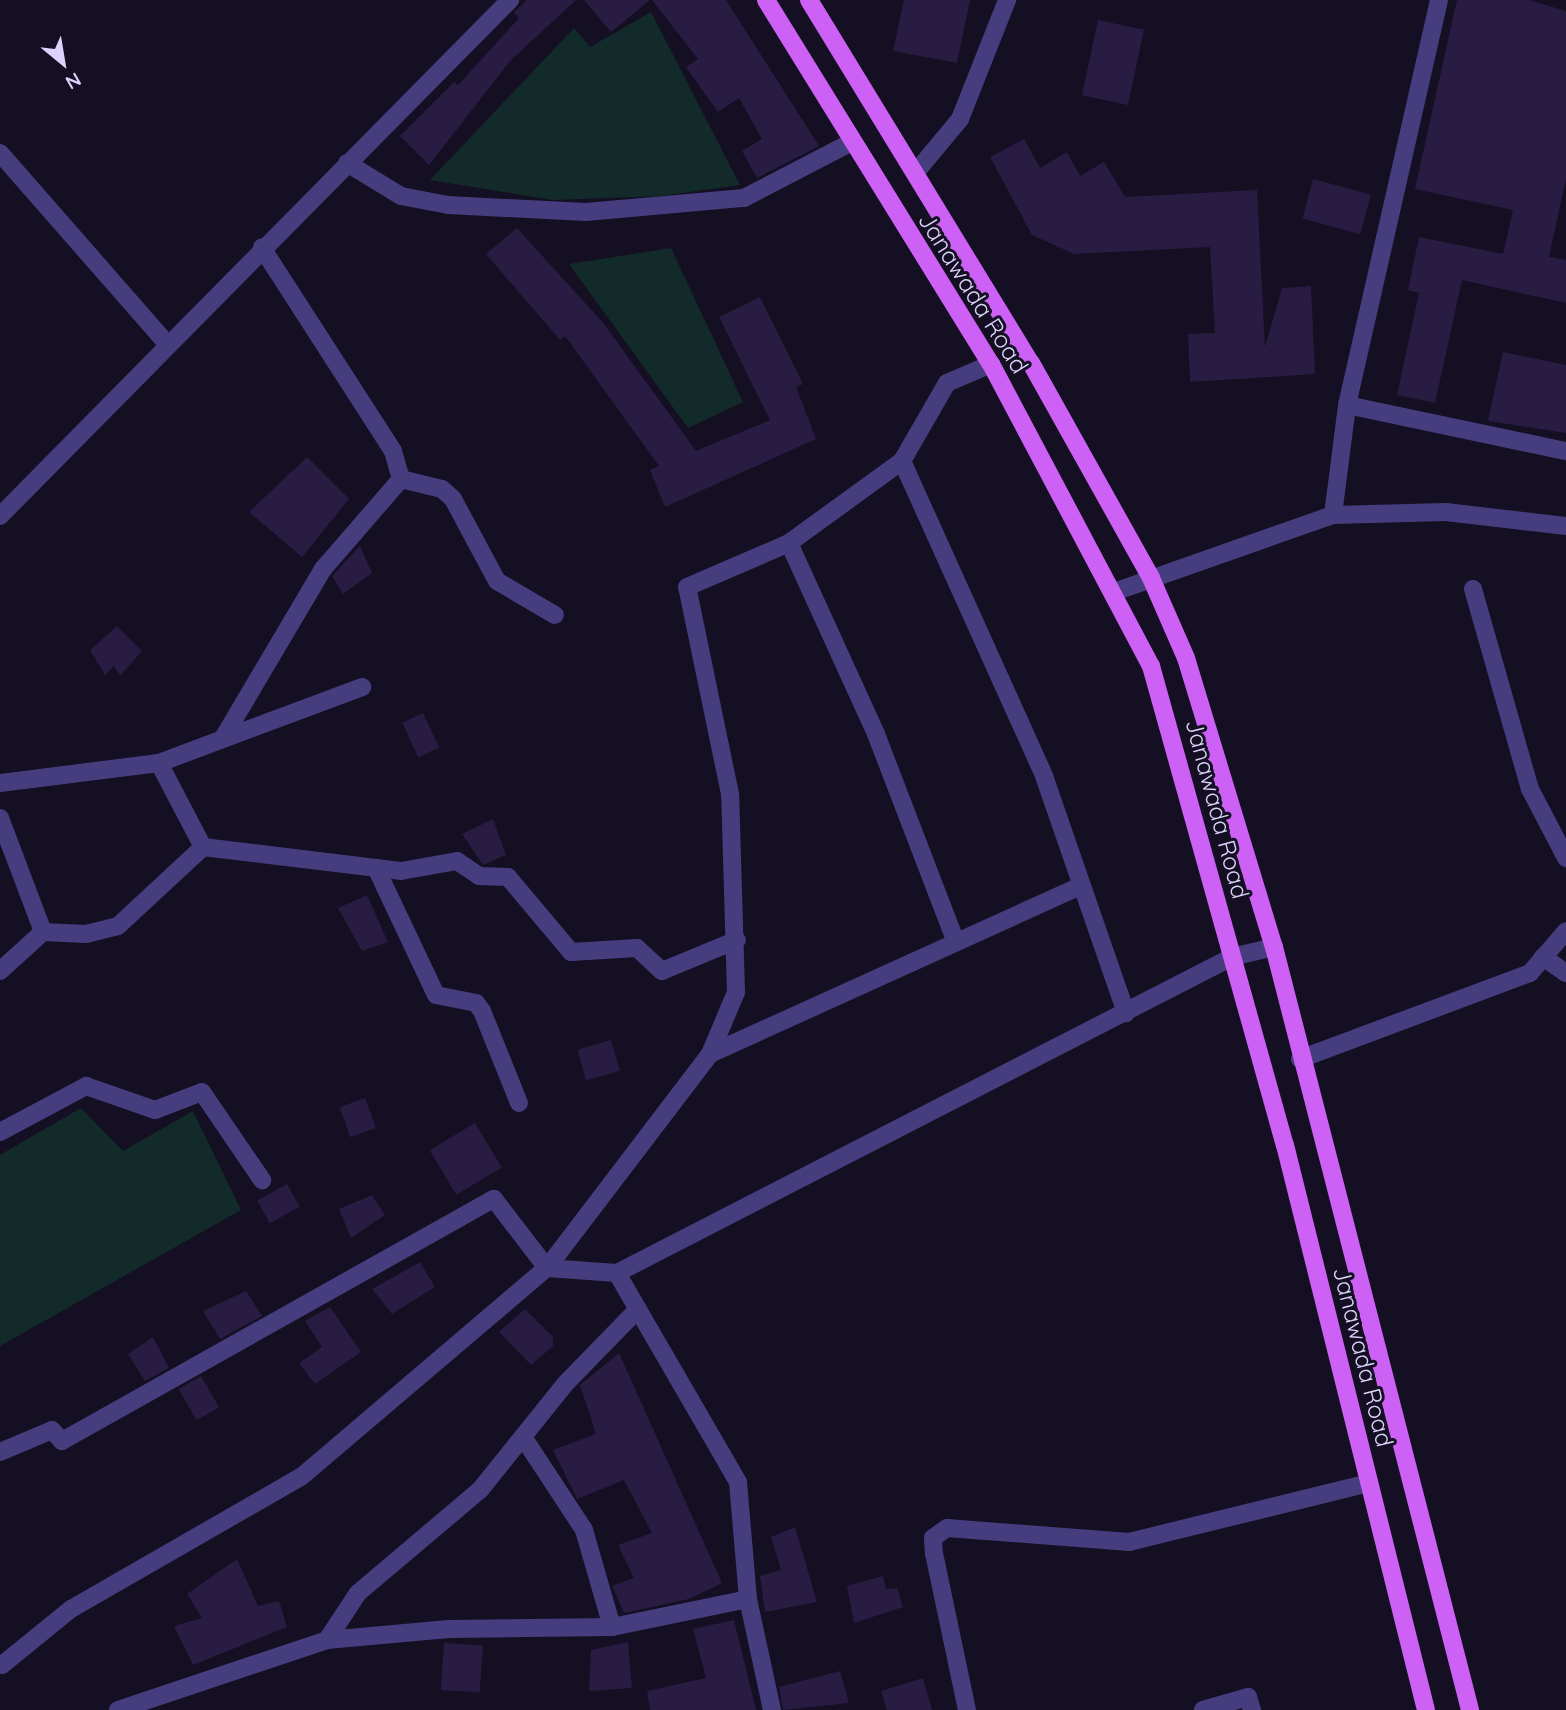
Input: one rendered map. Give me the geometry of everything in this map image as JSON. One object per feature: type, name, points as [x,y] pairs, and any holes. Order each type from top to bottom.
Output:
[{"type":"main road","name":"Janawada Road","points":[[766,0],[991,364],[1114,592],[1162,698],[1232,957],[1426,1710]]},
{"type":"main road","name":"Janawada Road","points":[[809,0],[916,172],[1151,578],[1186,658],[1274,947],[1300,1059],[1470,1710]]},
{"type":"street","points":[[0,516],[167,344],[510,0]]},
{"type":"street","points":[[916,172],[964,110],[1007,0]]},
{"type":"street","points":[[1333,514],[1347,405],[1439,0]]},
{"type":"street","points":[[347,163],[401,196],[448,205],[586,212],[744,198],[852,142]]},
{"type":"street","points":[[0,153],[167,344]]},
{"type":"street","points":[[262,248],[393,451],[401,479]]},
{"type":"street","points":[[2,1665],[71,1609],[301,1477],[547,1268],[710,1054],[736,992],[737,940],[730,794],[687,587],[789,543],[902,461],[947,383],[991,364]]},
{"type":"street","points":[[1347,405],[1566,451]]},
{"type":"street","points":[[902,461],[1044,776],[1126,1013]]},
{"type":"street","points":[[401,479],[442,489],[453,499],[497,581],[555,615]]},
{"type":"street","points":[[223,738],[323,569],[401,479]]},
{"type":"street","points":[[1114,592],[1333,514],[1446,512],[1566,526]]},
{"type":"street","points":[[789,543],[876,734],[956,940]]},
{"type":"street","points":[[1473,589],[1530,789],[1566,858]]},
{"type":"street","points":[[0,783],[159,763],[362,688]]},
{"type":"street","points":[[159,763],[203,847]]},
{"type":"street","points":[[0,818],[43,932]]},
{"type":"street","points":[[0,971],[43,932],[86,934],[118,926],[203,847],[376,868],[457,861],[479,876],[508,877],[571,952],[637,948],[662,971],[737,940]]},
{"type":"street","points":[[376,868],[436,995],[476,1003],[482,1011],[519,1103]]},
{"type":"street","points":[[710,1054],[956,940],[1081,886]]},
{"type":"street","points":[[1300,1059],[1530,974],[1566,931]]},
{"type":"street","points":[[0,1452],[52,1430],[62,1441],[494,1199],[547,1268],[617,1273],[1232,957],[1274,947]]},
{"type":"street","points":[[1543,957],[1566,973]]},
{"type":"street","points":[[0,1132],[86,1086],[155,1110],[202,1092],[262,1180]]},
{"type":"street","points":[[617,1273],[738,1482],[748,1599],[772,1710]]},
{"type":"street","points":[[327,1640],[358,1593],[480,1490],[523,1437],[638,1309]]},
{"type":"street","points":[[523,1437],[584,1530],[612,1627]]},
{"type":"street","points":[[967,1710],[933,1554],[933,1538],[947,1528],[1129,1542],[1369,1483]]},
{"type":"street","points":[[118,1710],[327,1640],[449,1629],[612,1627],[748,1599]]},
{"type":"street","points":[[1203,1710],[1248,1697],[1252,1710]]},
{"type":"green space","points":[[651,12],[740,185],[660,196],[553,200],[430,180],[574,28],[590,47]]},
{"type":"green space","points":[[671,248],[743,402],[688,428],[569,264]]},
{"type":"green space","points":[[81,1108],[123,1151],[193,1111],[241,1210],[0,1346],[0,1155]]},
{"type":"building","points":[[527,0],[576,0],[510,61],[429,165],[400,136],[454,82],[458,85],[519,18],[514,12]]},
{"type":"building","points":[[584,0],[650,0],[611,32]]},
{"type":"building","points":[[652,0],[726,0],[819,146],[757,178],[742,151],[762,139],[739,98],[718,112],[686,67],[698,59]]},
{"type":"building","points":[[904,0],[970,0],[957,63],[893,51]]},
{"type":"building","points":[[1457,0],[1529,0],[1566,11],[1566,179],[1549,257],[1566,260],[1566,303],[1462,280],[1435,403],[1397,395],[1419,293],[1408,290],[1419,237],[1503,254],[1513,210],[1415,189]]},
{"type":"building","points":[[1098,20],[1144,30],[1128,105],[1082,95]]},
{"type":"building","points":[[1024,139],[1040,168],[1067,152],[1080,176],[1104,162],[1125,197],[1257,190],[1265,347],[1282,288],[1311,286],[1315,374],[1190,382],[1188,334],[1215,333],[1210,247],[1074,254],[1032,235],[990,157]]},
{"type":"building","points":[[1313,179],[1371,195],[1360,234],[1302,219]]},
{"type":"building","points":[[517,228],[604,324],[696,451],[770,420],[719,317],[760,297],[803,384],[796,387],[816,439],[665,507],[650,470],[659,466],[565,336],[560,340],[486,254]]},
{"type":"building","points":[[1503,352],[1566,365],[1566,433],[1488,421]]},
{"type":"building","points":[[307,457],[349,499],[302,557],[249,512]]},
{"type":"building","points":[[360,546],[372,573],[343,594],[332,576]]},
{"type":"building","points":[[117,626],[142,651],[120,676],[114,666],[105,675],[90,650]]},
{"type":"building","points":[[423,713],[439,747],[418,757],[402,723]]},
{"type":"building","points":[[493,819],[506,855],[483,865],[462,834]]},
{"type":"building","points":[[367,895],[388,942],[362,951],[338,908]]},
{"type":"building","points":[[611,1040],[620,1071],[586,1080],[577,1050]]},
{"type":"building","points":[[365,1098],[376,1128],[351,1137],[340,1107]]},
{"type":"building","points":[[475,1123],[502,1168],[456,1195],[430,1150]]},
{"type":"building","points":[[287,1184],[300,1207],[270,1223],[257,1200]]},
{"type":"building","points":[[372,1195],[385,1215],[351,1238],[339,1209]]},
{"type":"building","points":[[420,1262],[435,1287],[392,1314],[372,1289]]},
{"type":"building","points":[[246,1291],[262,1316],[220,1339],[203,1311]]},
{"type":"building","points":[[330,1307],[361,1352],[315,1384],[299,1363],[322,1347],[305,1321]]},
{"type":"building","points":[[525,1309],[553,1337],[553,1346],[531,1365],[499,1332]]},
{"type":"building","points":[[153,1337],[169,1368],[145,1381],[128,1354]]},
{"type":"building","points":[[619,1353],[722,1583],[689,1599],[624,1613],[612,1586],[634,1578],[618,1545],[652,1533],[624,1480],[577,1499],[553,1450],[596,1434],[580,1385]]},
{"type":"building","points":[[201,1376],[219,1407],[196,1420],[178,1389]]},
{"type":"building","points":[[795,1527],[817,1602],[765,1612],[760,1576],[781,1570],[771,1537]]},
{"type":"building","points":[[237,1559],[258,1606],[279,1601],[287,1627],[193,1665],[174,1626],[202,1618],[187,1594]]},
{"type":"building","points":[[883,1576],[886,1589],[897,1588],[903,1607],[854,1623],[847,1586]]},
{"type":"building","points":[[734,1620],[756,1710],[650,1710],[647,1691],[706,1678],[693,1629]]},
{"type":"building","points":[[628,1642],[632,1688],[589,1691],[591,1650]]},
{"type":"building","points":[[444,1643],[483,1646],[480,1693],[441,1690]]},
{"type":"building","points":[[840,1671],[849,1703],[783,1710],[779,1687]]},
{"type":"building","points":[[923,1678],[932,1710],[887,1710],[881,1691]]}]
